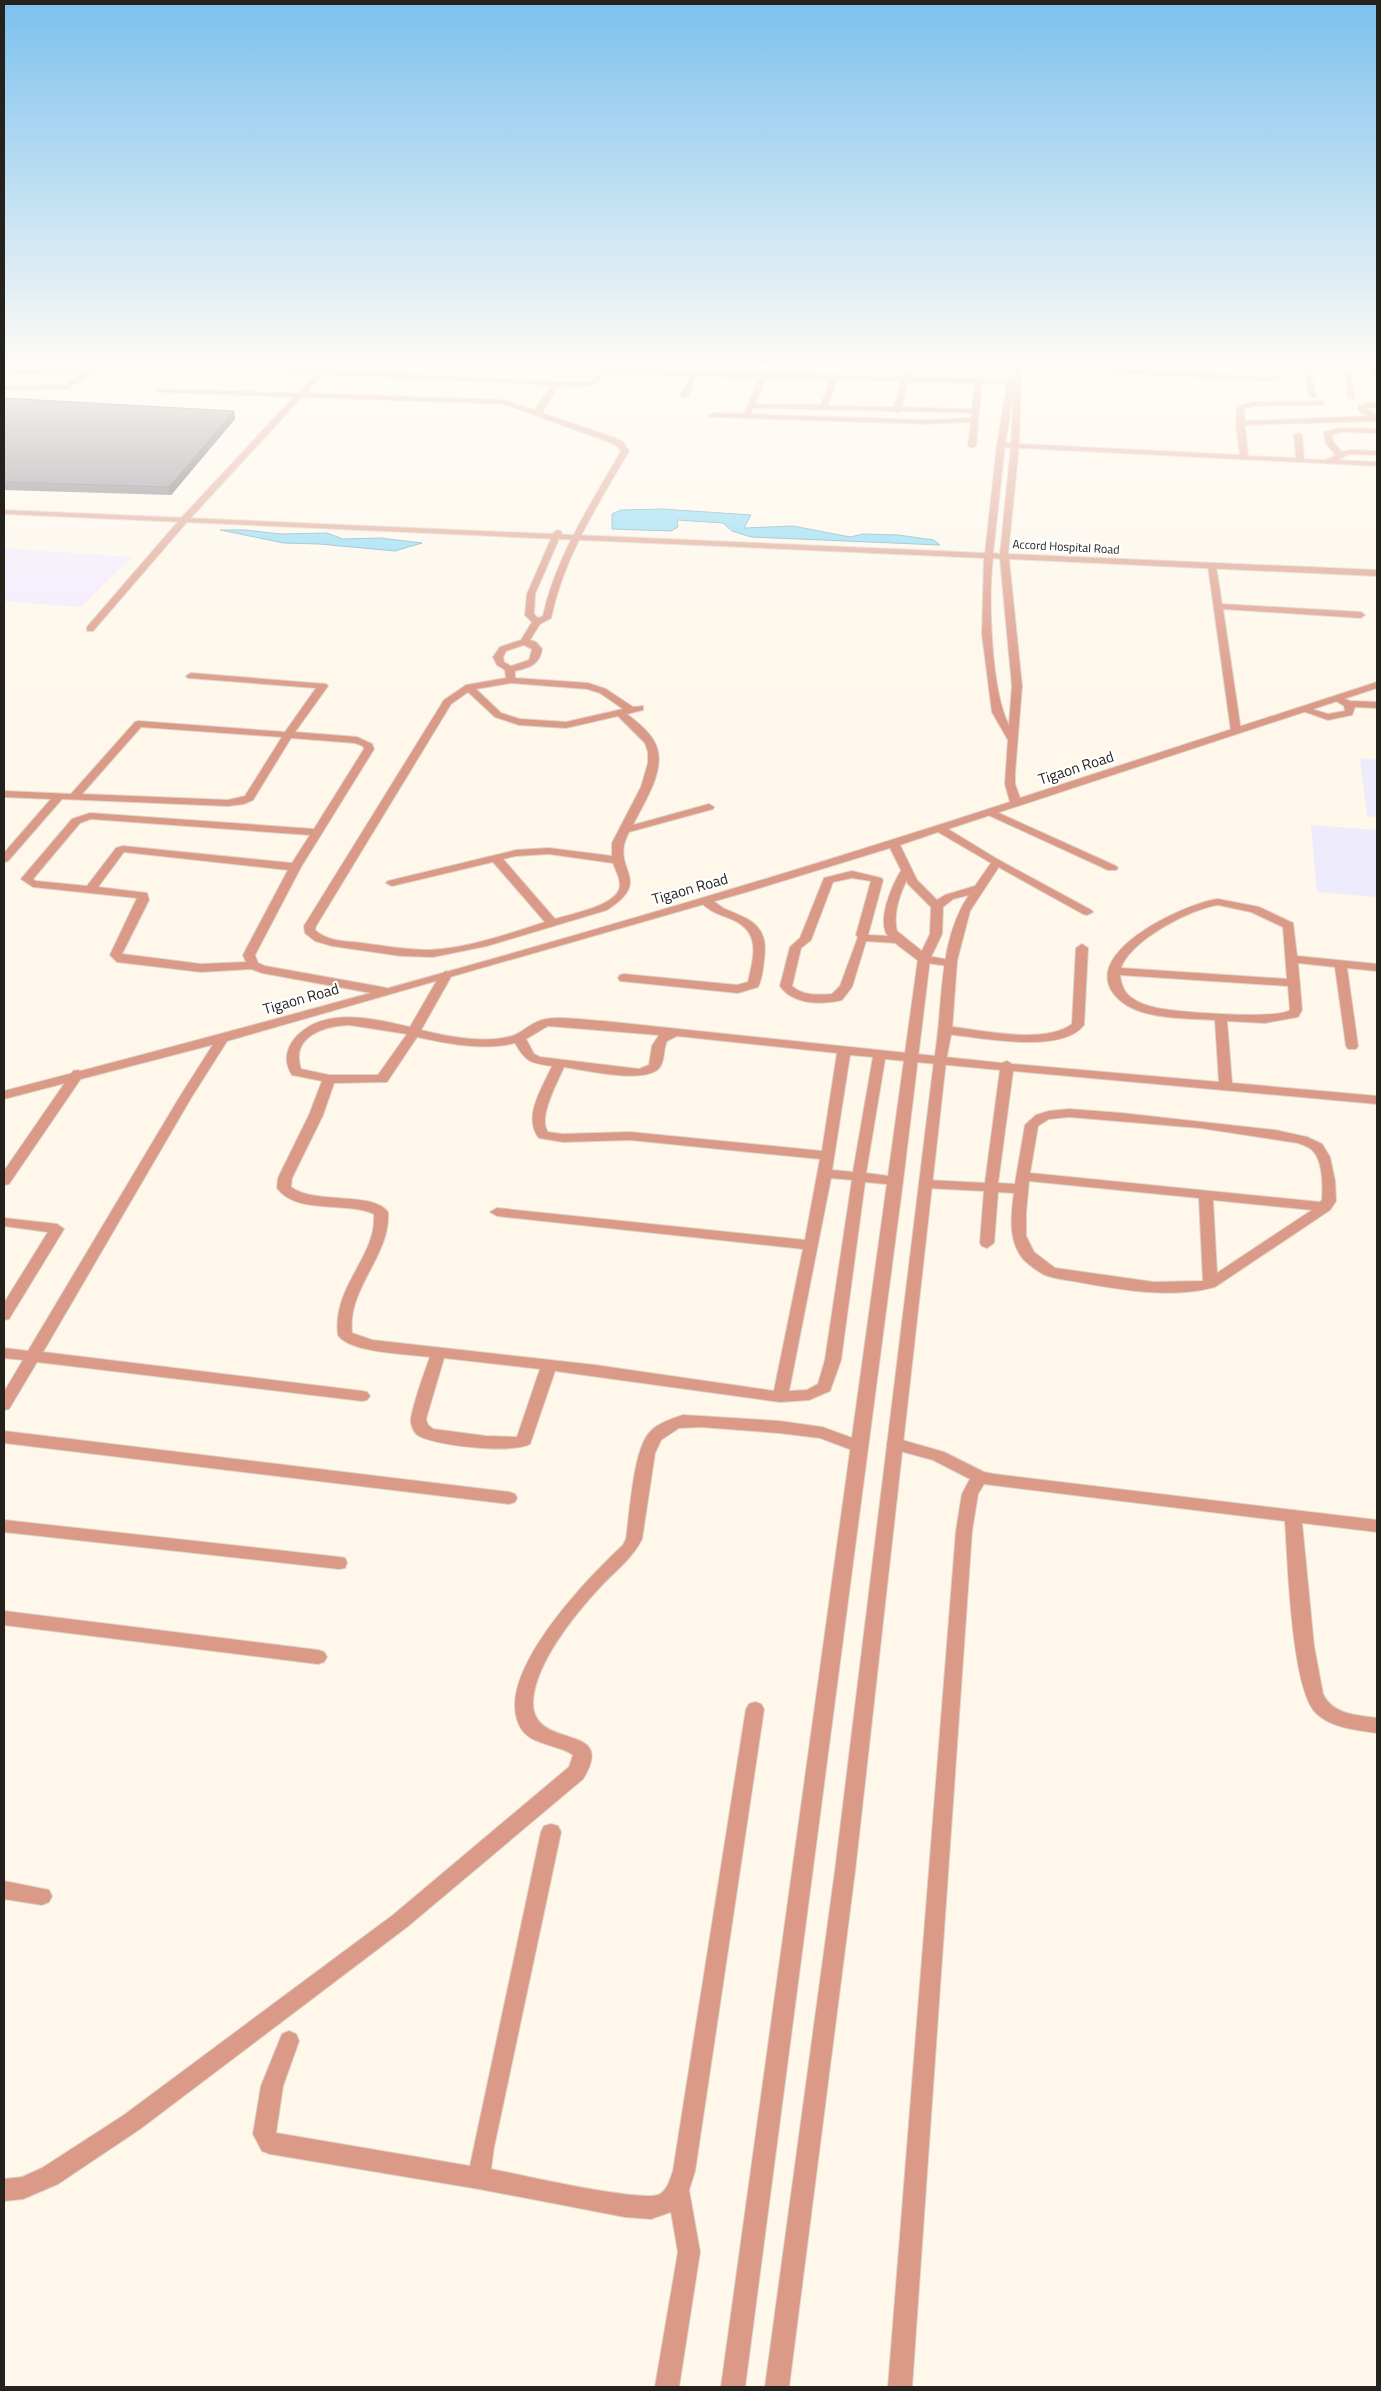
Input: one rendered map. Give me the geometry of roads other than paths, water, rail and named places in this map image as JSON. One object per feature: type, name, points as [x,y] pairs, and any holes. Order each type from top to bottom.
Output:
[{"type":"street","points":[[90,630],[186,518],[222,480]]},
{"type":"street","points":[[524,642],[537,622],[547,618],[553,589],[577,536],[609,480]]},
{"type":"street","points":[[997,480],[989,553],[987,634],[994,702],[1002,726],[1013,741]]},
{"type":"street","points":[[1012,480],[1004,554],[1017,686],[1010,784],[1016,803]]},
{"type":"street","points":[[4,508],[186,518]]},
{"type":"street","name":"Accord Hospital Road","points":[[4,512],[186,518],[989,553],[1212,566],[1377,573]]},
{"type":"street","points":[[537,622],[530,616],[531,594],[558,535]]},
{"type":"street","points":[[1004,554],[1377,568]]},
{"type":"street","points":[[1212,566],[1236,731]]},
{"type":"street","points":[[1218,606],[1362,615]]},
{"type":"street","points":[[524,642],[503,649],[498,657],[500,663],[510,674],[603,690],[631,710],[651,744],[654,757],[651,772],[616,847],[616,860],[625,874],[626,884],[618,898],[602,908],[493,941],[442,952],[415,952],[339,944],[323,940],[309,931],[447,702],[456,693],[510,674],[526,665],[537,656],[538,649],[533,644],[524,642]]},
{"type":"street","points":[[4,794],[228,804],[244,801],[249,798],[288,735],[323,686],[191,676]]},
{"type":"street","name":"Tigaon Road","points":[[4,1095],[78,1074],[223,1038],[705,900],[894,843],[1236,731],[1305,710],[1346,704],[1377,685]]},
{"type":"street","points":[[469,687],[498,715],[512,721],[566,725],[631,710]]},
{"type":"street","points":[[1346,704],[1377,706]]},
{"type":"street","points":[[1305,710],[1320,716],[1336,717],[1349,713],[1346,704]]},
{"type":"street","points":[[1346,704],[1377,711]]},
{"type":"street","points":[[75,796],[138,724],[357,740],[367,744],[368,749],[295,867],[249,955],[253,965]]},
{"type":"street","points":[[4,859],[60,795]]},
{"type":"street","points":[[625,830],[709,807]]},
{"type":"street","points":[[990,812],[1112,868]]},
{"type":"street","points":[[316,832],[104,816],[82,818],[65,833],[27,879],[33,884],[140,894],[144,897],[116,955],[118,957],[201,968],[253,965],[262,969],[382,991]]},
{"type":"street","points":[[939,828],[1087,912]]},
{"type":"street","points":[[732,2387],[896,1181],[924,959],[935,942],[938,919],[937,906],[912,882],[894,843]]},
{"type":"street","points":[[91,889],[120,850],[123,849],[295,867]]},
{"type":"street","points":[[392,883],[495,857],[540,851],[616,860]]},
{"type":"street","points":[[495,857],[552,923]]},
{"type":"street","points":[[937,906],[949,897],[977,889],[985,883],[998,862]]},
{"type":"street","points":[[906,871],[899,883],[889,924],[891,932],[898,940],[924,959],[951,964]]},
{"type":"street","points":[[839,875],[868,876],[877,880],[864,938],[846,987],[838,997],[827,998],[795,995],[788,991],[786,986],[796,947],[804,940],[828,880],[839,875]]},
{"type":"street","points":[[777,2387],[846,1862],[940,1061],[946,1030],[951,964],[964,911],[977,889]]},
{"type":"street","points":[[624,978],[738,989],[754,984],[760,951],[760,941],[756,930],[738,918],[716,911],[705,900]]},
{"type":"street","points":[[1218,902],[1245,905],[1271,915],[1289,925],[1296,1010],[1294,1014],[1271,1020],[1155,1011],[1129,1003],[1114,985],[1114,971],[1113,967],[1123,954],[1146,935],[1194,907],[1203,903],[1218,902]]},
{"type":"street","points":[[864,938],[898,940]]},
{"type":"street","points":[[946,1030],[1034,1036],[1058,1036],[1070,1032],[1078,1025],[1082,948]]},
{"type":"street","points":[[1293,959],[1377,967]]},
{"type":"street","points":[[1341,964],[1352,1046]]},
{"type":"street","points":[[1114,971],[1294,983]]},
{"type":"street","points":[[446,975],[414,1032],[382,1079],[329,1079],[296,1072],[292,1064],[293,1052],[298,1040],[306,1032],[324,1024],[351,1020],[414,1032],[438,1038],[495,1044],[519,1038],[537,1025],[547,1022],[603,1025],[940,1061],[1226,1085],[1377,1100]]},
{"type":"street","points":[[1221,1016],[1226,1085]]},
{"type":"street","points":[[519,1038],[529,1056],[537,1060],[646,1073],[655,1067],[658,1044],[664,1035],[669,1032]]},
{"type":"street","points":[[4,1405],[185,1098],[223,1038]]},
{"type":"street","points":[[780,1397],[825,1173],[844,1050]]},
{"type":"street","points":[[329,1079],[316,1115],[285,1178],[284,1188],[290,1195],[301,1198],[359,1205],[375,1208],[381,1212],[383,1219],[378,1236],[349,1297],[344,1314],[342,1327],[345,1336],[355,1341],[372,1345],[438,1354],[659,1379],[780,1397],[801,1397],[816,1393],[825,1387],[829,1378],[859,1177],[880,1054]]},
{"type":"street","points":[[559,1064],[539,1112],[539,1129],[544,1135],[570,1138],[644,1137],[828,1156]]},
{"type":"street","points":[[987,1243],[991,1187],[1007,1066]]},
{"type":"street","points":[[4,1181],[78,1074]]},
{"type":"street","points":[[1052,1114],[1069,1114],[1177,1122],[1292,1136],[1310,1142],[1321,1153],[1329,1196],[1325,1207],[1210,1284],[1191,1288],[1152,1286],[1071,1276],[1051,1272],[1037,1265],[1026,1252],[1018,1238],[1017,1222],[1022,1182],[1032,1125],[1039,1117],[1052,1114]]},
{"type":"street","points":[[825,1173],[896,1181]]},
{"type":"street","points":[[926,1184],[991,1187],[1022,1182],[1206,1194],[1325,1207]]},
{"type":"street","points":[[1206,1194],[1210,1284]]},
{"type":"street","points":[[497,1212],[810,1245]]},
{"type":"street","points":[[4,1222],[57,1229],[4,1315]]},
{"type":"street","points":[[4,1353],[362,1396]]},
{"type":"street","points":[[438,1354],[418,1419],[424,1432],[440,1436],[511,1444],[524,1440],[549,1366]]},
{"type":"street","points":[[4,2190],[23,2188],[50,2176],[132,2122],[400,1921],[576,1773],[581,1765],[582,1752],[578,1747],[540,1733],[530,1725],[522,1702],[532,1671],[550,1642],[580,1600],[628,1549],[634,1539],[648,1453],[655,1436],[673,1424],[683,1421],[701,1421],[779,1427],[822,1433],[860,1447]]},
{"type":"street","points":[[4,1437],[509,1498]]},
{"type":"street","points":[[895,1444],[938,1456],[980,1477],[1377,1526]]},
{"type":"street","points":[[900,2387],[966,1514],[970,1494],[980,1477]]},
{"type":"street","points":[[1293,1516],[1306,1653],[1313,1695],[1328,1713],[1344,1720],[1377,1725]]},
{"type":"street","points":[[4,1526],[339,1563]]},
{"type":"street","points":[[4,1618],[318,1657]]},
{"type":"street","points":[[289,2041],[272,2086],[264,2134],[270,2143],[479,2178],[625,2206],[651,2208],[667,2204],[678,2190],[684,2171],[755,1708]]},
{"type":"street","points":[[479,2178],[483,2147],[551,1832]]},
{"type":"street","points":[[4,1890],[42,1896]]},
{"type":"street","points":[[667,2387],[689,2252],[678,2190]]},
{"type":"water","points":[[662,509],[751,515],[744,528],[793,526],[850,537],[863,534],[898,535],[934,540],[940,545],[751,537],[732,531],[723,523],[677,520],[678,527],[671,531],[612,529],[612,514],[621,510]]},
{"type":"water","points":[[220,530],[245,530],[281,534],[327,533],[343,539],[380,538],[422,543],[395,551],[319,544],[284,543]]}]
